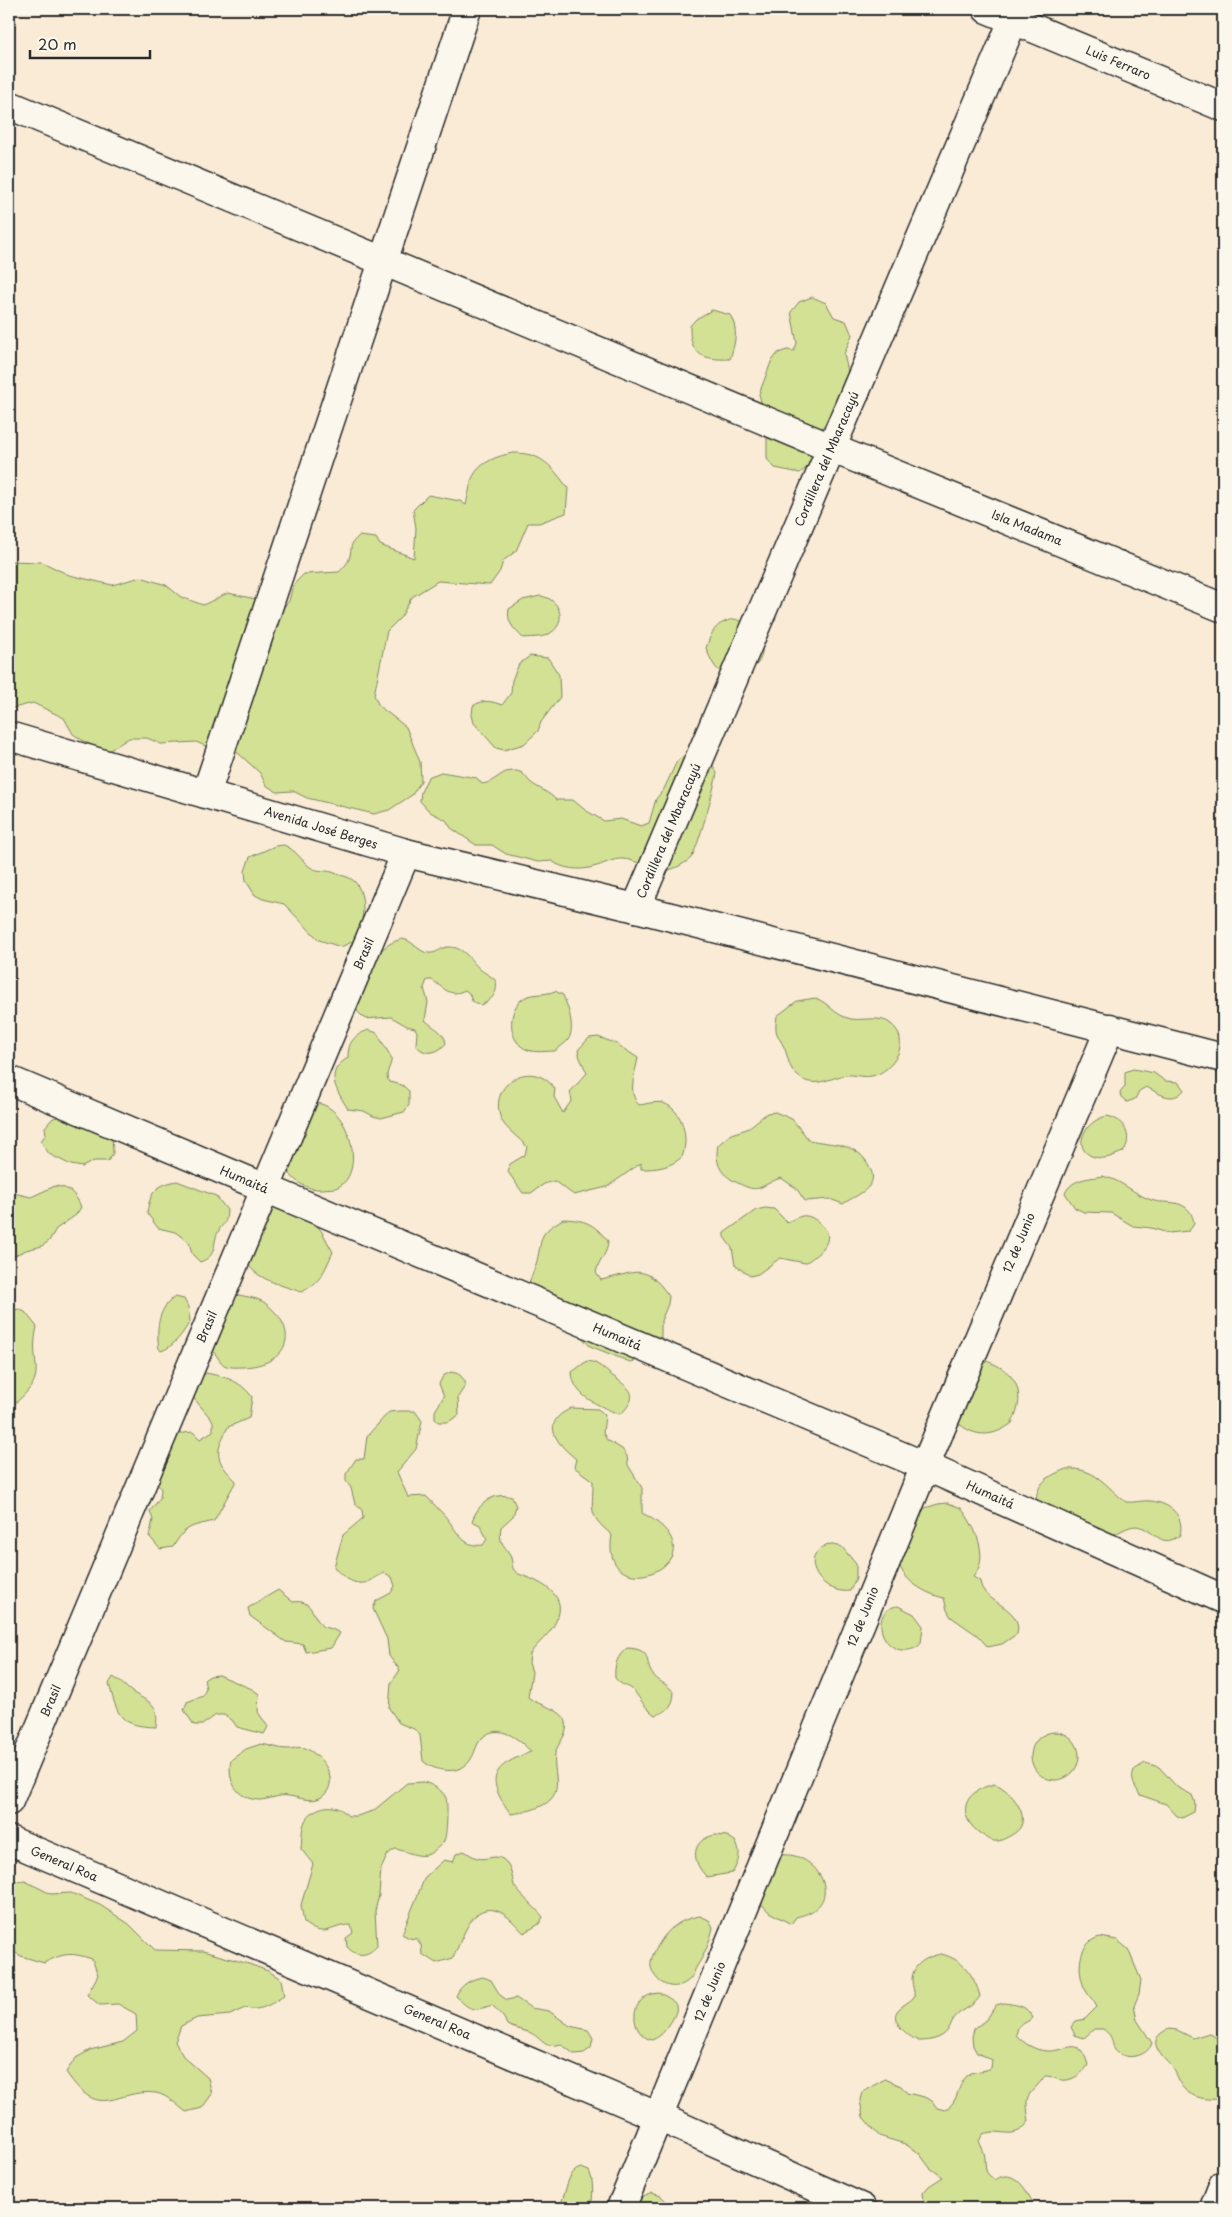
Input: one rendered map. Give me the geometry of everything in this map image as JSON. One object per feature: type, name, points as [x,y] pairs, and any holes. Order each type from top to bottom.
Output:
[{"type":"street","points":[[206,794],[467,9]]},
{"type":"street","name":"Luis Ferraro","points":[[987,9],[1016,14],[1223,107]]},
{"type":"street","name":"Cordillera del Mbaracayú","points":[[636,908],[1016,14]]},
{"type":"street","name":"Isla Madama","points":[[9,105],[831,448],[1223,608]]},
{"type":"street","name":"Avenida José Berges","points":[[9,736],[406,853],[636,908],[1223,1058]]},
{"type":"street","name":"Brasil","points":[[9,1801],[406,853]]},
{"type":"street","name":"12 de Junio","points":[[622,2208],[925,1466],[1110,1028]]},
{"type":"street","name":"Humaitá","points":[[9,1080],[925,1466],[1223,1599]]},
{"type":"street","name":"General Roa","points":[[9,1840],[660,2117],[862,2208]]},
{"type":"street","points":[[1214,2208],[1223,2185]]},
{"type":"green space","points":[[812,297],[826,303],[834,317],[846,321],[852,335],[844,354],[849,389],[822,428],[823,447],[811,464],[800,473],[775,468],[767,459],[767,425],[759,394],[771,362],[778,353],[787,350],[794,351],[797,343],[791,312],[799,302]]},
{"type":"green space","points":[[712,310],[730,315],[733,321],[735,337],[730,359],[706,357],[700,354],[692,344],[690,326],[696,319]]},
{"type":"green space","points":[[513,453],[532,455],[551,467],[568,488],[566,513],[539,523],[528,523],[516,551],[503,561],[500,571],[490,585],[438,581],[412,597],[401,617],[387,631],[374,695],[379,706],[406,727],[420,762],[421,781],[412,795],[389,810],[374,814],[307,798],[293,791],[277,792],[266,785],[260,773],[238,753],[213,749],[196,742],[161,744],[147,738],[129,738],[107,752],[90,745],[73,734],[64,718],[33,703],[9,709],[9,561],[42,562],[69,575],[112,585],[141,577],[166,585],[181,597],[203,605],[228,593],[260,600],[275,617],[289,601],[293,585],[304,574],[339,572],[348,561],[352,544],[359,536],[376,538],[380,545],[414,558],[416,528],[413,510],[428,495],[460,501],[466,505],[471,482],[477,470],[494,458]]},
{"type":"green space","points":[[540,596],[547,598],[557,607],[560,612],[558,625],[554,631],[547,635],[523,638],[510,622],[509,609],[523,600]]},
{"type":"green space","points":[[734,619],[747,624],[757,635],[761,642],[761,656],[758,663],[752,668],[743,672],[725,675],[715,667],[706,648],[710,637],[718,625]]},
{"type":"green space","points":[[530,656],[548,658],[559,675],[560,697],[541,722],[538,731],[524,744],[504,750],[496,748],[474,723],[472,715],[473,706],[487,701],[502,705],[511,693],[512,680],[519,664]]},
{"type":"green space","points":[[695,747],[710,761],[717,773],[706,817],[691,858],[668,871],[659,873],[642,864],[623,859],[583,869],[571,869],[552,861],[538,862],[506,854],[492,845],[476,845],[451,828],[446,820],[430,812],[420,801],[421,792],[428,777],[441,772],[477,778],[482,784],[492,781],[506,772],[516,771],[522,773],[530,782],[556,800],[573,800],[585,810],[604,821],[621,819],[641,826],[649,823],[656,799],[664,789],[677,761]]},
{"type":"green space","points":[[284,845],[292,849],[313,869],[332,872],[354,881],[363,902],[361,926],[356,940],[341,947],[319,940],[284,904],[255,895],[246,881],[245,871],[250,857],[275,846]]},
{"type":"green space","points":[[402,939],[425,952],[434,953],[447,947],[463,951],[481,970],[496,981],[497,985],[493,996],[487,1002],[480,1005],[472,1001],[469,993],[465,990],[455,993],[451,992],[432,980],[427,980],[424,988],[428,1002],[425,1020],[441,1033],[445,1039],[446,1043],[439,1050],[427,1052],[419,1049],[416,1045],[417,1032],[415,1028],[407,1026],[391,1017],[365,1019],[358,1012],[354,1004],[359,987],[369,980],[372,966],[378,954],[388,945]]},
{"type":"green space","points":[[555,991],[563,995],[567,1005],[571,1024],[568,1040],[555,1051],[538,1052],[528,1050],[516,1041],[513,1035],[513,1012],[521,1000],[525,998]]},
{"type":"green space","points":[[815,998],[845,1017],[851,1019],[882,1020],[891,1024],[897,1031],[900,1039],[898,1054],[893,1062],[880,1073],[865,1077],[846,1075],[822,1082],[810,1082],[795,1074],[777,1033],[777,1016],[797,1001]]},
{"type":"green space","points":[[369,1030],[377,1033],[391,1057],[387,1075],[389,1082],[402,1085],[409,1091],[409,1105],[404,1112],[381,1118],[364,1111],[348,1109],[334,1082],[336,1069],[340,1063],[348,1058],[349,1048],[353,1040],[359,1034]]},
{"type":"green space","points":[[598,1037],[615,1043],[638,1058],[633,1095],[639,1105],[654,1102],[663,1103],[676,1112],[685,1134],[682,1157],[668,1166],[658,1168],[641,1169],[641,1163],[607,1187],[574,1195],[554,1181],[544,1184],[531,1193],[523,1193],[508,1172],[510,1164],[525,1155],[527,1147],[501,1119],[498,1106],[500,1095],[506,1085],[514,1078],[524,1075],[535,1075],[546,1079],[555,1089],[554,1097],[563,1113],[572,1100],[570,1092],[587,1073],[578,1050],[589,1038]]},
{"type":"green space","points":[[1133,1069],[1154,1073],[1165,1081],[1178,1082],[1184,1090],[1175,1097],[1170,1097],[1146,1087],[1139,1091],[1135,1099],[1127,1102],[1121,1097],[1120,1093],[1125,1086],[1125,1072]]},
{"type":"green space","points":[[316,1103],[328,1107],[337,1115],[345,1127],[350,1140],[351,1168],[347,1179],[336,1188],[317,1189],[307,1187],[294,1179],[287,1171]]},
{"type":"green space","points":[[775,1112],[792,1119],[809,1140],[844,1146],[859,1153],[872,1172],[871,1184],[860,1194],[843,1204],[830,1199],[805,1201],[796,1188],[781,1178],[754,1189],[728,1177],[718,1164],[718,1145],[731,1134],[747,1129],[767,1113]]},
{"type":"green space","points":[[64,1116],[112,1137],[113,1153],[108,1161],[94,1161],[82,1167],[71,1165],[49,1154],[41,1141],[46,1134],[45,1127],[53,1118]]},
{"type":"green space","points":[[1107,1116],[1118,1121],[1126,1130],[1128,1140],[1126,1146],[1123,1152],[1109,1157],[1091,1156],[1082,1145],[1082,1138],[1090,1125],[1098,1119]]},
{"type":"green space","points":[[1102,1176],[1115,1180],[1151,1200],[1181,1205],[1190,1212],[1194,1224],[1189,1231],[1168,1233],[1151,1228],[1133,1226],[1111,1213],[1084,1212],[1075,1208],[1065,1193],[1068,1188],[1081,1180]]},
{"type":"green space","points":[[177,1181],[216,1196],[227,1210],[225,1222],[216,1236],[212,1253],[200,1262],[192,1254],[189,1242],[175,1232],[158,1228],[147,1213],[150,1200],[155,1191],[163,1185]]},
{"type":"green space","points":[[55,1186],[68,1190],[77,1198],[81,1207],[76,1215],[56,1229],[49,1241],[42,1246],[26,1250],[9,1258],[9,1192],[31,1197]]},
{"type":"green space","points":[[277,1201],[311,1218],[322,1232],[333,1252],[318,1280],[301,1292],[261,1276],[254,1271],[245,1258],[242,1235]]},
{"type":"green space","points":[[774,1209],[787,1222],[802,1216],[814,1219],[824,1227],[827,1233],[828,1239],[826,1244],[822,1250],[805,1263],[780,1258],[758,1274],[750,1276],[735,1265],[732,1248],[724,1237],[724,1233],[756,1210]]},
{"type":"green space","points":[[563,1219],[578,1220],[593,1226],[608,1241],[608,1246],[596,1273],[601,1280],[639,1272],[653,1278],[669,1296],[661,1321],[661,1339],[658,1347],[646,1359],[630,1362],[590,1346],[566,1321],[532,1291],[529,1284],[541,1240],[549,1228]]},
{"type":"green space","points":[[239,1295],[265,1303],[277,1314],[284,1325],[285,1345],[271,1360],[258,1365],[243,1367],[226,1366],[212,1350],[231,1297]]},
{"type":"green space","points":[[175,1297],[184,1299],[188,1307],[190,1321],[174,1343],[161,1351],[158,1346],[160,1316]]},
{"type":"green space","points":[[18,1309],[25,1312],[37,1327],[35,1341],[36,1370],[31,1386],[9,1408],[9,1312]]},
{"type":"green space","points":[[983,1360],[1003,1369],[1010,1376],[1016,1383],[1019,1401],[1012,1423],[995,1432],[979,1434],[964,1427],[950,1414],[945,1407],[941,1393],[951,1371]]},
{"type":"green space","points":[[587,1361],[598,1365],[625,1385],[631,1392],[631,1401],[622,1413],[618,1414],[595,1403],[577,1388],[573,1381],[572,1372]]},
{"type":"green space","points":[[451,1372],[459,1374],[465,1381],[465,1386],[458,1397],[459,1415],[448,1422],[438,1422],[435,1419],[435,1411],[444,1396],[439,1384],[443,1376]]},
{"type":"green space","points":[[206,1373],[237,1383],[252,1397],[249,1418],[228,1427],[220,1444],[219,1456],[221,1462],[236,1481],[214,1521],[189,1528],[173,1547],[160,1549],[149,1536],[153,1520],[150,1511],[160,1498],[161,1489],[149,1474],[175,1434],[193,1432],[200,1439],[213,1431],[213,1421],[191,1395],[195,1383]]},
{"type":"green space","points":[[571,1408],[598,1409],[605,1415],[603,1433],[607,1440],[622,1449],[627,1456],[628,1465],[642,1488],[642,1513],[666,1530],[673,1547],[668,1561],[656,1571],[639,1575],[623,1572],[613,1559],[612,1535],[598,1522],[593,1512],[593,1481],[574,1467],[576,1459],[562,1446],[553,1429],[554,1423],[559,1416]]},
{"type":"green space","points":[[415,1411],[422,1421],[416,1449],[397,1472],[408,1497],[426,1496],[465,1541],[470,1544],[483,1545],[487,1539],[480,1525],[472,1521],[478,1509],[493,1497],[512,1497],[516,1506],[513,1516],[501,1527],[500,1533],[511,1558],[513,1569],[518,1574],[548,1588],[557,1599],[559,1613],[556,1621],[551,1630],[530,1654],[529,1663],[532,1672],[528,1697],[560,1713],[566,1722],[566,1731],[555,1754],[556,1789],[550,1800],[538,1808],[511,1814],[497,1791],[495,1782],[500,1768],[518,1757],[531,1752],[521,1742],[508,1734],[502,1732],[488,1733],[480,1740],[467,1764],[455,1770],[441,1770],[423,1761],[420,1735],[414,1729],[399,1723],[389,1708],[391,1683],[400,1670],[389,1656],[387,1639],[373,1609],[376,1601],[391,1593],[395,1586],[392,1577],[385,1573],[365,1583],[360,1583],[345,1578],[334,1567],[343,1535],[363,1518],[362,1510],[355,1504],[351,1488],[346,1481],[346,1474],[356,1459],[364,1459],[367,1436],[389,1412]]},
{"type":"green space","points":[[1066,1469],[1085,1471],[1093,1475],[1126,1502],[1151,1501],[1164,1504],[1178,1516],[1181,1528],[1180,1535],[1174,1539],[1164,1540],[1141,1527],[1133,1526],[1110,1536],[1036,1503],[1038,1490],[1041,1485],[1049,1477]]},
{"type":"green space","points":[[948,1503],[961,1508],[971,1523],[979,1541],[981,1560],[973,1577],[980,1581],[982,1589],[988,1595],[1009,1611],[1018,1625],[1017,1634],[1002,1644],[988,1647],[977,1635],[951,1617],[944,1598],[920,1588],[905,1576],[901,1568],[899,1560],[900,1551],[922,1509]]},
{"type":"green space","points":[[828,1544],[842,1547],[856,1564],[856,1578],[850,1591],[840,1591],[830,1587],[822,1582],[816,1574],[814,1558],[819,1550]]},
{"type":"green space","points":[[278,1590],[293,1602],[308,1605],[323,1627],[340,1633],[331,1648],[306,1652],[303,1644],[286,1642],[250,1616],[248,1608]]},
{"type":"green space","points":[[898,1606],[914,1614],[923,1626],[921,1643],[915,1648],[908,1650],[898,1649],[885,1639],[881,1622],[883,1615],[889,1609]]},
{"type":"green space","points":[[627,1648],[642,1651],[647,1658],[651,1672],[674,1693],[671,1705],[663,1712],[655,1715],[632,1689],[615,1678],[617,1661]]},
{"type":"green space","points":[[219,1675],[252,1689],[259,1694],[258,1712],[268,1727],[264,1734],[237,1727],[232,1720],[224,1715],[216,1715],[202,1725],[194,1725],[184,1710],[187,1702],[203,1696],[206,1688],[204,1680],[210,1676]]},
{"type":"green space","points":[[113,1677],[132,1692],[152,1704],[156,1713],[156,1727],[134,1724],[122,1717],[115,1704],[109,1684]]},
{"type":"green space","points":[[1055,1732],[1064,1734],[1072,1739],[1077,1747],[1079,1756],[1077,1765],[1072,1773],[1064,1778],[1055,1780],[1046,1778],[1038,1773],[1033,1765],[1031,1756],[1033,1747],[1038,1739],[1046,1734]]},
{"type":"green space","points":[[261,1744],[284,1749],[303,1747],[311,1751],[318,1756],[327,1769],[330,1776],[328,1790],[323,1796],[315,1800],[278,1796],[259,1800],[244,1796],[232,1781],[230,1775],[231,1760],[246,1749]]},
{"type":"green space","points":[[1145,1763],[1159,1767],[1177,1787],[1192,1795],[1195,1803],[1194,1812],[1182,1818],[1177,1816],[1166,1804],[1140,1795],[1134,1783],[1133,1774],[1134,1770]]},
{"type":"green space","points":[[424,1782],[439,1790],[446,1798],[447,1820],[445,1838],[437,1848],[425,1855],[416,1855],[395,1849],[388,1854],[381,1869],[379,1895],[375,1911],[377,1946],[366,1954],[354,1953],[347,1947],[346,1938],[353,1933],[351,1925],[323,1931],[311,1928],[304,1923],[301,1905],[313,1864],[301,1849],[303,1828],[309,1816],[320,1808],[332,1807],[338,1808],[348,1816],[357,1816],[373,1811],[407,1783]]},
{"type":"green space","points":[[995,1784],[1013,1798],[1021,1812],[1022,1819],[1021,1826],[1016,1832],[1005,1839],[993,1841],[975,1829],[969,1821],[966,1806],[969,1799],[975,1793]]},
{"type":"green space","points":[[715,1835],[727,1836],[735,1841],[739,1857],[732,1873],[707,1877],[698,1865],[696,1852],[701,1842]]},
{"type":"green space","points":[[464,1851],[477,1858],[497,1857],[504,1860],[510,1869],[515,1888],[543,1917],[539,1924],[524,1933],[500,1912],[490,1909],[482,1911],[475,1916],[465,1931],[453,1958],[436,1963],[422,1954],[421,1945],[417,1939],[409,1938],[402,1934],[425,1877],[444,1860],[453,1862],[456,1854]]},
{"type":"green space","points":[[777,1856],[795,1856],[807,1861],[822,1880],[824,1891],[821,1902],[812,1911],[796,1917],[791,1924],[769,1912],[757,1899]]},
{"type":"green space","points":[[25,1881],[51,1894],[71,1893],[100,1905],[129,1924],[155,1950],[203,1951],[249,1964],[268,1971],[281,1979],[284,1996],[270,2004],[256,2009],[245,2008],[230,2015],[197,2018],[181,2026],[175,2042],[183,2056],[208,2078],[212,2094],[202,2108],[186,2112],[168,2098],[156,2093],[142,2093],[99,2100],[89,2097],[78,2088],[66,2072],[76,2058],[90,2050],[123,2042],[137,2031],[136,2014],[118,2004],[100,2005],[87,1995],[98,1975],[92,1959],[78,1955],[67,1955],[44,1963],[21,1956],[9,1949],[9,1882]]},
{"type":"green space","points":[[700,1916],[709,1920],[713,1927],[707,1947],[692,1976],[679,1986],[662,1983],[657,1979],[651,1967],[656,1949],[664,1936],[674,1926]]},
{"type":"green space","points":[[1100,1937],[1117,1940],[1128,1949],[1141,1980],[1139,1994],[1134,2006],[1137,2020],[1152,2043],[1146,2051],[1137,2056],[1121,2055],[1117,2052],[1112,2039],[1103,2029],[1094,2029],[1084,2038],[1075,2035],[1071,2027],[1076,2021],[1085,2019],[1097,2007],[1084,1987],[1080,1965],[1083,1951],[1087,1945]]},
{"type":"green space","points":[[941,1954],[956,1960],[966,1969],[971,1975],[980,1996],[956,2016],[942,2036],[931,2040],[919,2041],[901,2029],[896,2019],[896,2014],[900,2008],[914,1997],[912,1980],[918,1965],[926,1959]]},
{"type":"green space","points":[[483,1977],[491,1980],[500,1995],[507,2000],[516,1998],[531,2008],[549,2011],[570,2026],[588,2030],[593,2038],[591,2048],[584,2053],[574,2054],[561,2044],[547,2045],[531,2033],[507,2025],[504,2018],[492,2005],[480,2009],[468,2007],[456,1996],[467,1983]]},
{"type":"green space","points":[[659,1993],[671,1999],[676,2009],[673,2019],[666,2030],[652,2040],[644,2037],[639,2031],[635,2015],[641,2000],[649,1995]]},
{"type":"green space","points":[[1004,2003],[1024,2008],[1033,2018],[1018,2027],[1016,2035],[1023,2041],[1034,2048],[1047,2051],[1077,2047],[1085,2056],[1088,2065],[1080,2074],[1069,2080],[1045,2076],[1027,2099],[1029,2121],[1023,2128],[1013,2133],[990,2132],[983,2134],[979,2141],[984,2154],[987,2173],[995,2180],[1009,2176],[1015,2178],[1025,2188],[1035,2208],[925,2208],[923,2193],[929,2186],[943,2177],[930,2168],[919,2153],[905,2144],[879,2136],[863,2117],[860,2100],[862,2092],[885,2079],[901,2086],[907,2093],[932,2101],[937,2108],[945,2110],[950,2107],[966,2077],[972,2073],[991,2068],[992,2060],[977,2053],[973,2046],[972,2037],[974,2029],[987,2019],[996,2005]]},
{"type":"green space","points":[[1169,2029],[1177,2030],[1193,2038],[1209,2033],[1223,2042],[1223,2098],[1204,2099],[1186,2091],[1182,2086],[1173,2069],[1157,2047],[1157,2037]]},
{"type":"green space","points":[[581,2168],[589,2171],[592,2179],[591,2208],[557,2208],[572,2175]]},
{"type":"green space","points":[[652,2193],[661,2196],[673,2208],[632,2208],[643,2197]]}]
